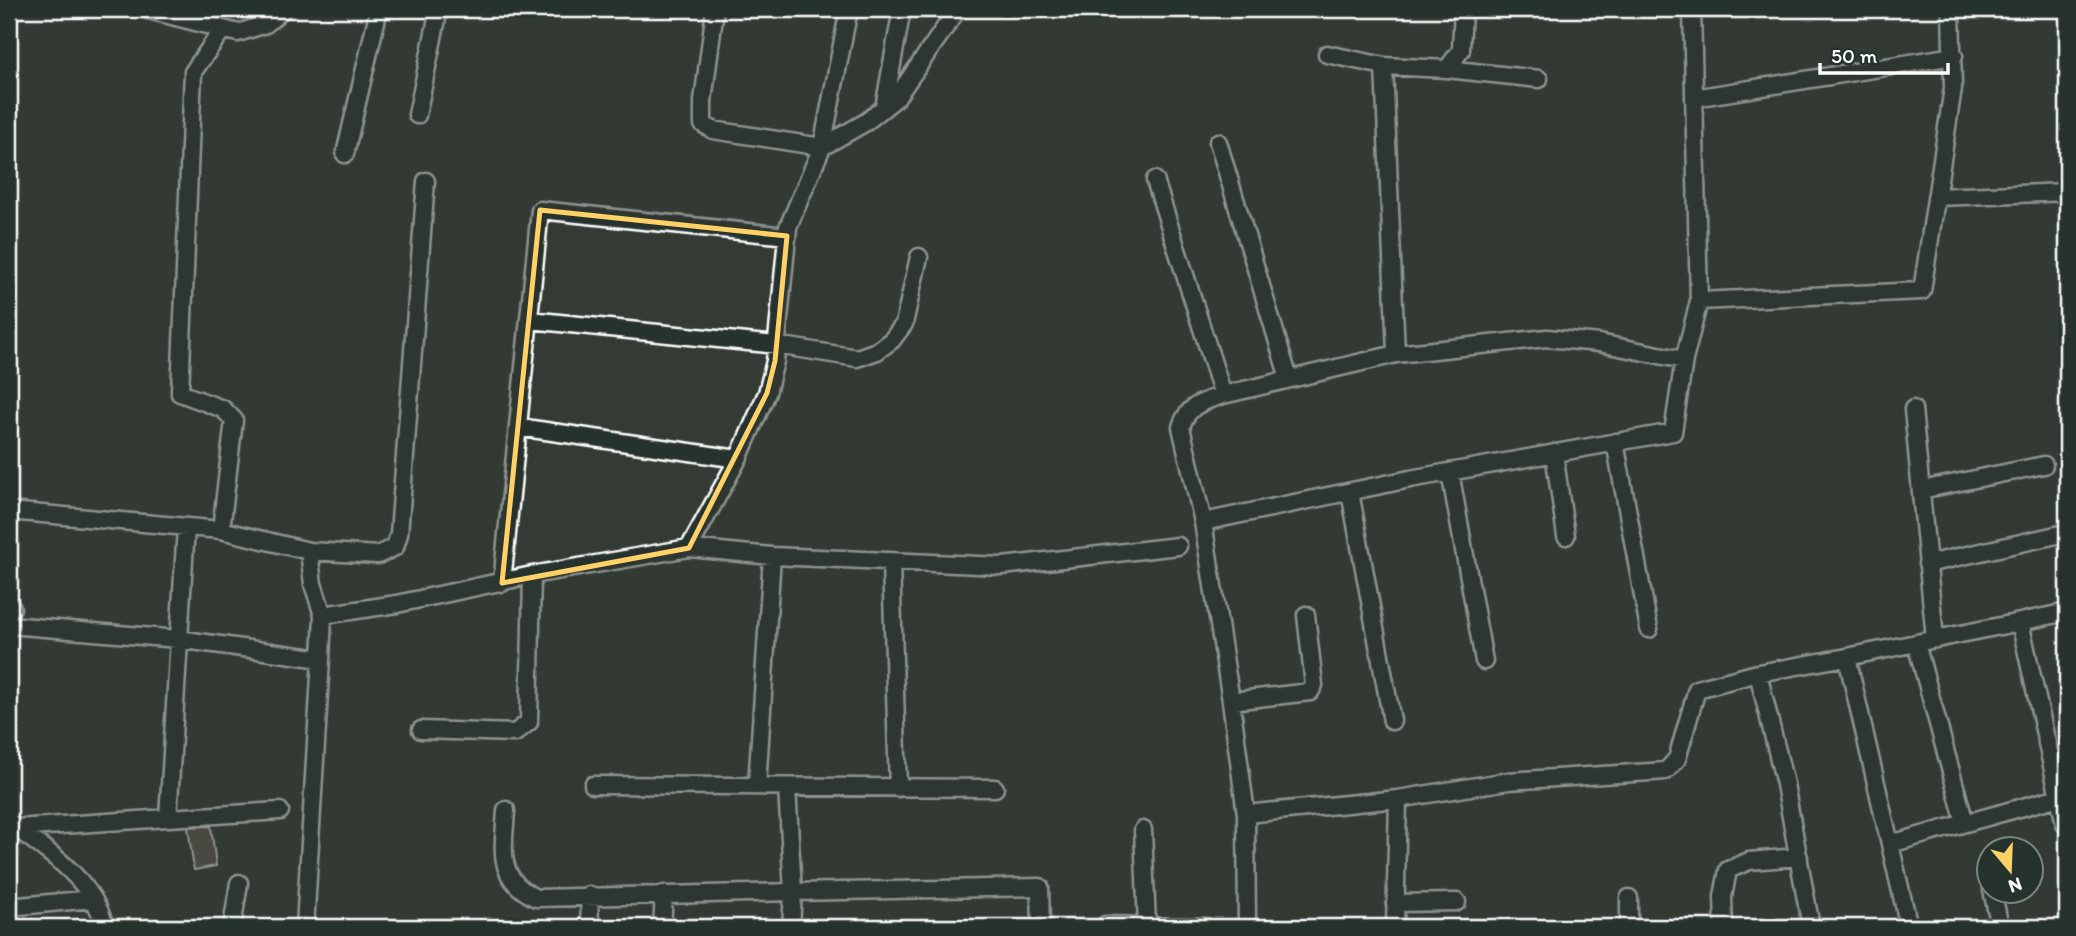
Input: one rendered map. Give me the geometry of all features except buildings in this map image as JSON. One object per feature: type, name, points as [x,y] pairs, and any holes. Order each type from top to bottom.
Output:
[{"type":"street","points":[[145,9],[238,33],[266,24],[283,9]]},
{"type":"street","points":[[345,154],[379,9]]},
{"type":"street","points":[[417,115],[439,9]]},
{"type":"street","points":[[715,9],[703,101],[703,124],[713,131],[822,147],[896,98],[958,9]]},
{"type":"street","points":[[689,548],[738,459],[766,393],[777,345],[787,236],[822,147],[849,9]]},
{"type":"street","points":[[884,108],[902,9]]},
{"type":"street","points":[[1447,69],[1461,50],[1463,9]]},
{"type":"street","points":[[1203,522],[1450,472],[1673,432],[1684,360],[1699,302],[1692,9]]},
{"type":"street","points":[[1699,302],[1922,291],[1953,88],[1951,9]]},
{"type":"street","points":[[221,530],[234,420],[223,409],[180,393],[193,72],[223,29]]},
{"type":"street","points":[[1327,54],[1384,66],[1447,69],[1539,79]]},
{"type":"street","points":[[1694,98],[1954,56]]},
{"type":"street","points":[[1384,66],[1396,354]]},
{"type":"street","points":[[1218,142],[1289,379]]},
{"type":"street","points":[[1155,180],[1223,396]]},
{"type":"street","points":[[9,510],[221,530],[309,551],[378,555],[395,547],[399,534],[426,181]]},
{"type":"street","points":[[1936,197],[2067,192]]},
{"type":"street","points":[[502,583],[540,210],[787,236]]},
{"type":"street","points":[[530,320],[777,345],[857,358],[877,351],[892,340],[904,324],[919,257]]},
{"type":"street","points":[[1247,927],[1246,814],[1203,522],[1181,427],[1186,412],[1200,403],[1223,396],[1396,354],[1548,338],[1599,343],[1684,360]]},
{"type":"street","points":[[1913,409],[1935,639]]},
{"type":"street","points":[[518,427],[738,459]]},
{"type":"street","points":[[1615,442],[1649,629]]},
{"type":"street","points":[[1554,453],[1566,536]]},
{"type":"street","points":[[1921,490],[2044,465]]},
{"type":"street","points":[[1450,472],[1484,662]]},
{"type":"street","points":[[1350,492],[1392,721]]},
{"type":"street","points":[[168,818],[186,527]]},
{"type":"street","points":[[1927,564],[2061,534]]},
{"type":"street","points":[[323,615],[689,548],[772,556],[1002,566],[1178,546]]},
{"type":"street","points":[[305,927],[323,615],[313,584],[309,551]]},
{"type":"street","points":[[757,786],[772,556]]},
{"type":"street","points":[[891,561],[898,788]]},
{"type":"street","points":[[421,730],[515,733],[529,722],[532,575]]},
{"type":"street","points":[[1246,814],[1398,799],[1508,781],[1666,771],[1677,759],[1697,689],[1758,673],[2067,612]]},
{"type":"street","points":[[1231,701],[1310,692],[1314,685],[1306,615]]},
{"type":"street","points":[[2020,622],[2066,824]]},
{"type":"street","points":[[9,625],[178,639],[321,659]]},
{"type":"street","points":[[1916,643],[1965,823]]},
{"type":"street","points":[[1847,657],[1909,927]]},
{"type":"street","points":[[1758,673],[1799,856],[1811,927]]},
{"type":"street","points":[[593,785],[995,788]]},
{"type":"street","points":[[787,787],[793,892],[792,927]]},
{"type":"street","points":[[1890,844],[2059,797]]},
{"type":"street","points":[[1395,927],[1398,799]]},
{"type":"street","points":[[506,810],[505,866],[509,878],[521,890],[536,898],[1040,887],[1041,927]]},
{"type":"street","points":[[13,825],[280,811]]},
{"type":"street","points":[[13,825],[51,854],[92,899],[105,927]]},
{"type":"street","points":[[1143,830],[1147,926]]},
{"type":"street","points":[[1724,927],[1723,897],[1728,870],[1749,861],[1799,856]]},
{"type":"street","points":[[232,927],[239,883]]},
{"type":"street","points":[[662,927],[664,894]]},
{"type":"street","points":[[589,895],[590,927]]},
{"type":"street","points":[[1629,898],[1629,927]]},
{"type":"street","points":[[9,907],[92,899]]},
{"type":"street","points":[[1395,903],[1457,902]]},
{"type":"street","points":[[1995,904],[2000,927]]},
{"type":"street","points":[[1105,925],[1206,927]]},
{"type":"highlighted area","points":[[540,210],[787,236],[775,361],[767,393],[689,548],[502,583]]}]
